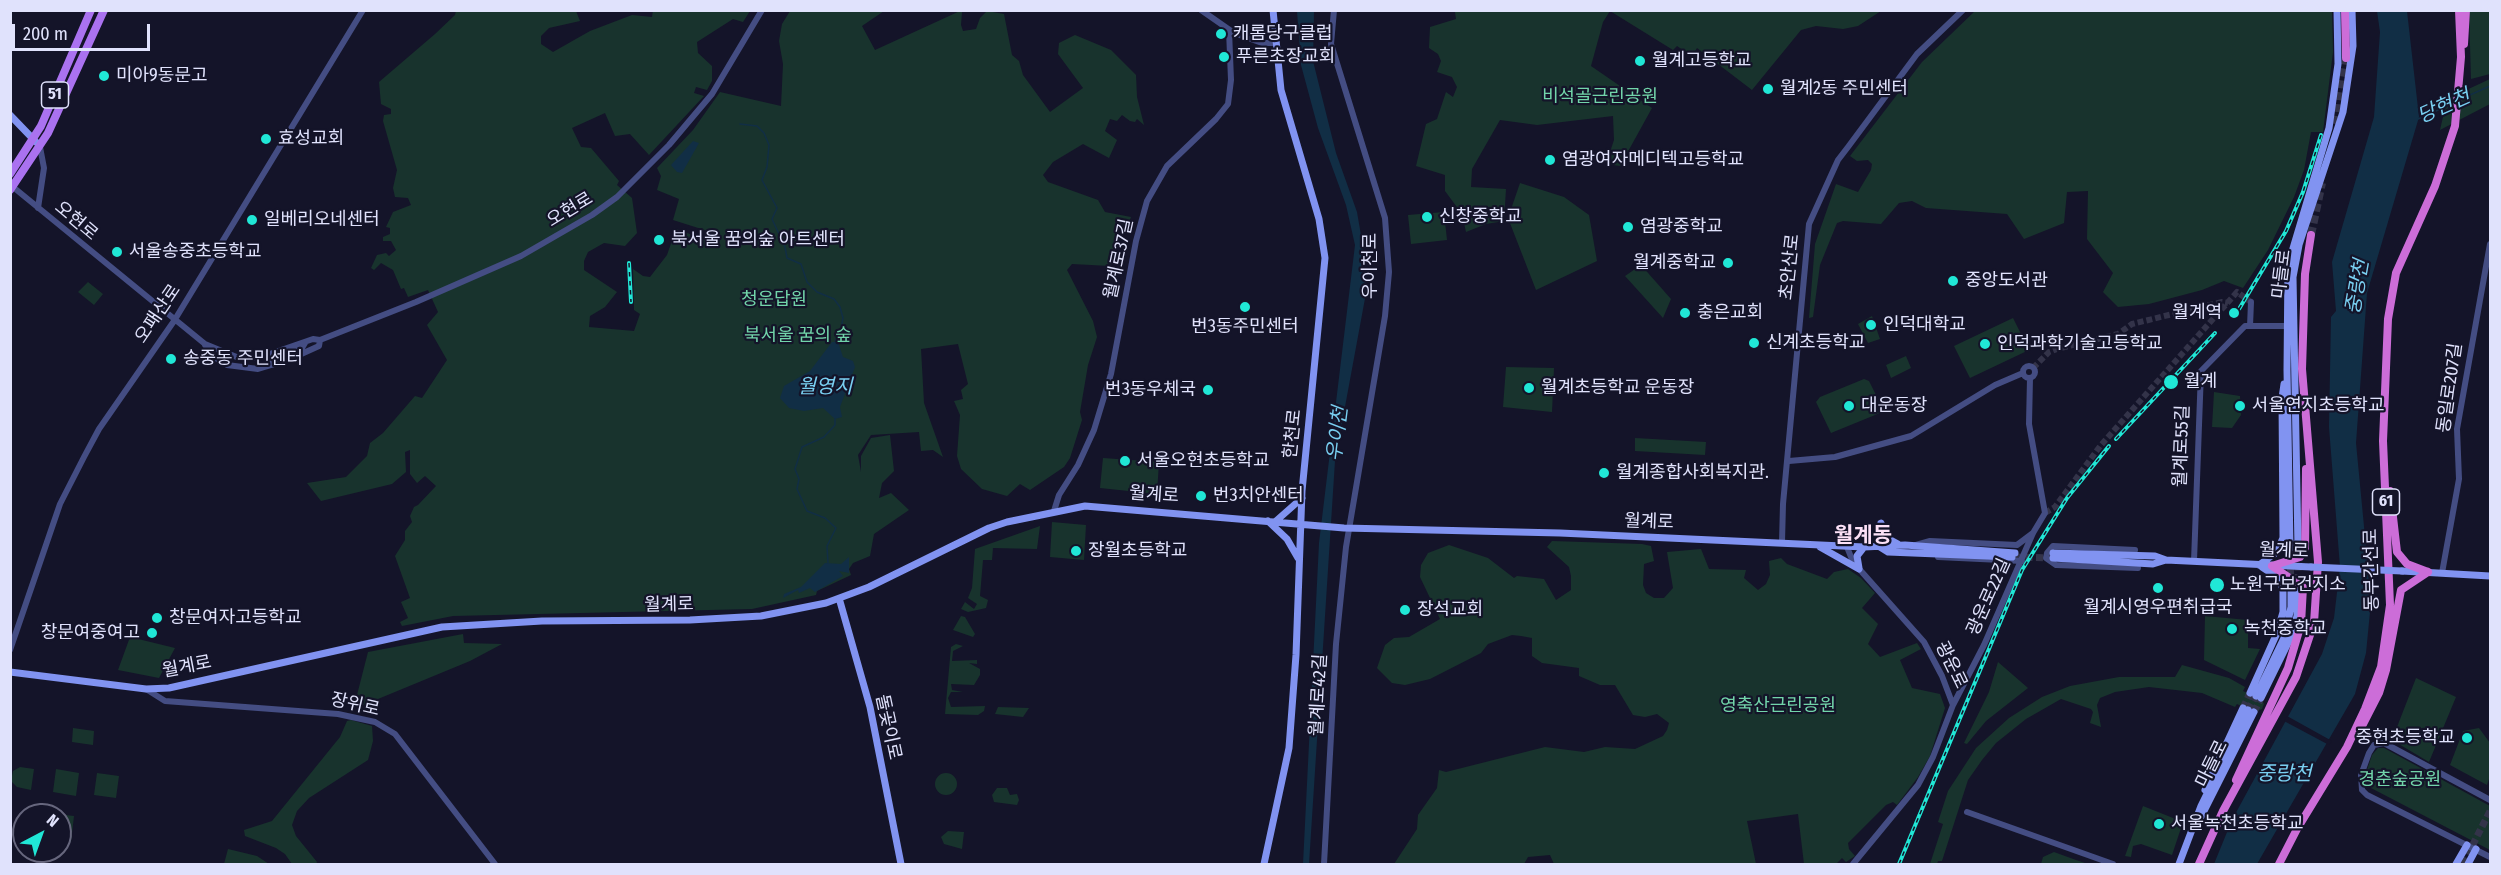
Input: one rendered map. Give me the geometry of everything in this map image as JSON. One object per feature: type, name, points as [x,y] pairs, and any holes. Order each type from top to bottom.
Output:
[{"type":"highway","points":[[2345,10],[2346,58]]},
{"type":"highway","name":"동부간선로","points":[[2279,864],[2297,829],[2347,747],[2365,710],[2380,667],[2389,615],[2383,441],[2386,339],[2396,273],[2435,186],[2455,126],[2461,57],[2459,10]]},
{"type":"highway","points":[[2461,57],[2466,30],[2466,10]]},
{"type":"highway","points":[[2223,812],[2291,688],[2310,640],[2317,604],[2319,577],[2302,369],[2306,267],[2311,235]]},
{"type":"highway","points":[[2272,566],[2300,557],[2305,548],[2307,435]]},
{"type":"highway","points":[[2383,441],[2397,552],[2407,564],[2428,572]]},
{"type":"highway","points":[[2268,710],[2297,662],[2308,629],[2315,576],[2312,490]]},
{"type":"highway","points":[[2199,864],[2296,647],[2304,595],[2302,585],[2272,566]]},
{"type":"highway","points":[[2347,747],[2360,730],[2379,693],[2396,631],[2401,591],[2428,572]]},
{"type":"main road","name":"51","points":[[11,174],[34,139],[66,72],[91,10]]},
{"type":"main road","name":"51","points":[[12,189],[40,147],[104,10]]},
{"type":"main road","name":"한천로","points":[[1264,864],[1289,748],[1296,655],[1300,524],[1325,250],[1311,190],[1281,90],[1273,10]]},
{"type":"main road","name":"마들로","points":[[2337,10],[2338,64],[2333,108],[2324,151],[2290,254],[2290,326],[2294,548],[2287,370],[2290,326],[2293,277],[2297,255],[2337,133],[2350,78],[2353,46],[2352,10]]},
{"type":"main road","points":[[10,116],[40,147]]},
{"type":"main road","points":[[2287,370],[2282,398],[2283,538],[2277,552],[2259,565],[2277,576],[2283,589],[2283,612],[2256,696],[2292,634],[2297,616],[2295,590]]},
{"type":"main road","points":[[1276,521],[1302,498]]},
{"type":"main road","name":"월계로","points":[[10,672],[146,689],[192,684],[279,662],[442,627],[542,621],[690,620],[761,616],[839,598],[869,587],[989,528],[1022,517],[1099,506],[1347,528],[1782,542],[2017,555]]},
{"type":"main road","points":[[1268,521],[1287,539],[1299,558]]},
{"type":"main road","points":[[1859,569],[1856,558],[1879,539],[1881,523],[1885,537],[1909,548]]},
{"type":"main road","points":[[1815,544],[1859,569]]},
{"type":"main road","points":[[2135,550],[2155,556]]},
{"type":"main road","name":"월계로","points":[[2166,560],[2152,564],[2053,556],[2155,556],[2166,560],[2490,576]]},
{"type":"main road","points":[[2138,568],[2152,564]]},
{"type":"main road","name":"돌곶이로","points":[[839,598],[870,707],[902,864]]},
{"type":"main road","name":"마들로","points":[[2179,864],[2249,710],[2201,806],[2195,828]]},
{"type":"main road","points":[[2456,864],[2467,845]]},
{"type":"main road","points":[[2468,864],[2476,849]]},
{"type":"street","name":"오패산로","points":[[10,650],[60,504],[99,429],[174,320],[363,10]]},
{"type":"street","name":"오현로","points":[[12,189],[205,344],[230,356],[250,359],[313,339],[320,340],[521,256],[608,204],[669,145],[712,94],[762,10]]},
{"type":"street","points":[[1201,10],[1229,30],[1262,43],[1275,42]]},
{"type":"street","name":"우이천로","points":[[1334,10],[1331,44],[1377,185],[1385,218],[1388,253],[1385,316],[1347,528]]},
{"type":"street","name":"초안산로","points":[[1782,542],[1783,504],[1789,461],[1809,224],[1838,160],[1917,54],[1963,10]]},
{"type":"street","name":"월계로37길","points":[[1054,511],[1059,495],[1078,465],[1094,430],[1112,374],[1136,241],[1147,201],[1167,166],[1216,119],[1228,104],[1231,80],[1229,30]]},
{"type":"street","points":[[38,208],[44,168],[40,147]]},
{"type":"street","name":"동일로207길","points":[[2442,573],[2459,478],[2457,429],[2490,245]]},
{"type":"street","points":[[2251,302],[2250,326],[2290,326]]},
{"type":"street","name":"월계로55길","points":[[2194,561],[2201,371],[2238,332],[2245,326],[2250,326]]},
{"type":"street","name":"오현로","points":[[205,344],[214,357],[227,365],[258,369],[319,346],[320,340]]},
{"type":"street","points":[[258,369],[302,348],[305,342]]},
{"type":"street","points":[[1789,461],[1835,457],[1904,438],[1995,385],[2023,373],[2026,367],[2032,368],[2034,375],[2030,378],[2029,424],[2045,513],[2017,555]]},
{"type":"street","points":[[2023,373],[2030,378]]},
{"type":"street","name":"월계로42길","points":[[1324,864],[1336,644],[1347,528]]},
{"type":"street","name":"광운로22길","points":[[1953,705],[1984,645],[2017,555],[2033,533]]},
{"type":"street","points":[[2135,550],[2054,546],[2047,553],[2046,558],[2056,565],[2138,568]]},
{"type":"street","name":"광운로","points":[[1847,547],[1849,556],[1859,569],[1924,642],[1952,696],[1953,705],[1934,757],[1918,785],[1853,864]]},
{"type":"street","name":"장위로","points":[[146,689],[165,702],[338,714],[375,722],[395,734],[495,864]]},
{"type":"street","points":[[2490,800],[2384,743],[2374,745],[2361,775],[2362,790],[2367,795],[2490,857]]},
{"type":"street","points":[[1967,812],[2113,864]]},
{"type":"green space","points":[[653,10],[750,11],[743,22],[733,19],[697,42],[698,53],[712,66],[712,81],[707,90],[696,87],[694,93],[704,96],[649,155],[630,134],[615,136],[605,113],[572,128],[581,147],[591,148],[619,181],[617,185],[632,198],[637,233],[625,246],[604,243],[588,252],[584,261],[584,270],[617,292],[605,307],[590,316],[589,327],[634,331],[640,314],[634,310],[633,269],[643,276],[650,277],[667,255],[676,229],[712,242],[717,239],[714,233],[673,220],[679,199],[657,190],[661,176],[657,168],[693,130],[720,92],[781,106],[783,64],[779,41],[782,24],[790,11],[884,11],[862,26],[875,50],[960,11],[962,12],[963,31],[976,29],[980,18],[987,11],[1004,14],[1012,55],[1019,61],[1023,75],[1050,112],[1083,88],[1058,54],[1059,43],[1075,35],[1111,50],[1136,75],[1137,97],[1144,125],[1137,119],[1135,122],[1130,121],[1122,115],[1117,121],[1110,119],[1105,131],[1117,140],[1109,158],[1083,144],[1053,162],[1043,175],[1048,182],[1098,200],[1105,212],[1131,217],[1129,222],[1120,226],[1115,259],[1110,266],[1072,264],[1067,270],[1093,321],[1097,337],[1088,365],[1080,412],[1082,420],[1070,458],[1064,467],[1030,490],[1020,484],[1007,496],[982,489],[961,469],[957,456],[960,415],[954,401],[963,399],[961,390],[968,384],[958,344],[921,349],[924,403],[943,457],[933,450],[921,451],[919,432],[871,435],[858,455],[861,472],[861,456],[871,438],[890,435],[894,471],[882,483],[879,498],[891,493],[909,510],[874,534],[870,556],[853,563],[849,569],[851,575],[817,591],[816,595],[752,609],[453,616],[402,626],[400,622],[408,618],[401,602],[410,598],[395,556],[405,540],[405,531],[412,522],[410,516],[414,507],[436,486],[425,476],[417,483],[410,474],[410,450],[405,452],[406,472],[392,484],[321,501],[307,483],[346,477],[367,456],[370,443],[383,433],[415,396],[422,398],[447,360],[427,325],[438,312],[428,290],[408,297],[404,288],[401,289],[393,270],[381,263],[374,270],[371,268],[377,255],[386,253],[389,256],[396,250],[391,241],[383,241],[383,237],[390,234],[390,228],[386,227],[393,212],[411,205],[408,198],[395,197],[393,188],[397,170],[383,121],[384,115],[391,114],[391,109],[381,104],[379,82],[435,34],[455,15],[456,11],[576,11],[580,21],[549,28],[541,36],[541,44],[553,52],[590,31],[632,15],[652,17]]},
{"type":"green space","name":"비석골근린공원","points":[[1426,11],[1610,11],[1603,22],[1591,66],[1652,108],[1620,166],[1606,164],[1614,140],[1613,116],[1537,125],[1500,120],[1472,169],[1471,187],[1506,189],[1504,221],[1486,224],[1466,232],[1462,214],[1445,191],[1445,175],[1416,166],[1426,124],[1437,119],[1446,92],[1453,97],[1457,87],[1452,77],[1437,72],[1441,61],[1438,54],[1429,48],[1430,27],[1456,19],[1455,12]]},
{"type":"green space","points":[[1610,11],[1881,11],[1858,26],[1843,29],[1816,26],[1801,30],[1752,90],[1697,48],[1692,56],[1677,46],[1673,50]]},
{"type":"green space","points":[[1975,11],[2332,11],[2333,52],[2323,132],[2311,132],[2304,170],[2294,197],[2268,250],[2243,288],[2224,281],[2202,290],[2149,304],[2118,307],[2103,292],[2113,273],[2087,239],[2088,191],[2067,192],[2064,223],[2024,239],[2007,214],[1926,208],[1912,201],[1899,203],[1881,224],[1843,221],[1837,223],[1820,265],[1813,317],[1809,318],[1815,244],[1836,184],[1858,192],[1871,170],[1872,164],[1868,160],[1857,161],[1850,156],[1922,62]]},
{"type":"green space","points":[[2469,11],[2490,11],[2490,74],[2471,79]]},
{"type":"green space","points":[[2490,79],[2490,104],[2440,130],[2447,99]]},
{"type":"green space","points":[[1520,183],[1564,197],[1589,215],[1597,261],[1536,290],[1508,218]]},
{"type":"green space","points":[[1444,212],[1447,240],[1411,244],[1408,215]]},
{"type":"green space","points":[[1641,265],[1671,299],[1663,318],[1625,276]]},
{"type":"green space","points":[[88,282],[103,294],[94,305],[78,292]]},
{"type":"green space","points":[[1872,316],[1880,339],[1868,343],[1858,324]]},
{"type":"green space","points":[[2013,318],[2029,350],[1970,378],[1954,346]]},
{"type":"green space","points":[[1906,356],[1911,368],[1891,378],[1886,365]]},
{"type":"green space","name":"월계초등학교 운동장","points":[[1506,367],[1554,368],[1552,412],[1503,407]]},
{"type":"green space","name":"대운동장","points":[[1864,379],[1869,381],[1881,405],[1880,413],[1831,433],[1816,402],[1820,397]]},
{"type":"green space","points":[[2214,392],[2240,396],[2241,415],[2232,428],[2212,427]]},
{"type":"green space","points":[[1635,438],[1706,442],[1705,455],[1635,451]]},
{"type":"green space","points":[[1103,458],[1159,462],[1157,494],[1100,488]]},
{"type":"green space","points":[[1052,522],[1086,525],[1084,560],[1050,557]]},
{"type":"green space","points":[[1040,526],[1037,549],[993,548],[992,560],[983,560],[980,596],[988,600],[986,608],[968,612],[961,609],[965,602],[974,609],[977,604],[968,598],[972,588],[975,549]]},
{"type":"green space","name":"영축산근린공원","points":[[1552,541],[1651,546],[1654,561],[1644,564],[1643,585],[1646,593],[1654,598],[1664,598],[1673,588],[1667,552],[1701,549],[1709,569],[1746,570],[1744,578],[1758,590],[1766,584],[1770,575],[1769,561],[1781,558],[1787,564],[1827,579],[1834,572],[1848,569],[1861,578],[1875,593],[1862,608],[1878,624],[1868,644],[1880,657],[1917,643],[1921,649],[1900,660],[1912,688],[1940,694],[1945,708],[1930,756],[1918,777],[1897,805],[1893,802],[1886,805],[1848,843],[1849,849],[1855,856],[1846,862],[1842,858],[1836,864],[1804,864],[1798,814],[1747,821],[1756,864],[1554,864],[1550,855],[1528,857],[1524,864],[1394,864],[1417,829],[1418,815],[1437,788],[1439,770],[1446,772],[1545,747],[1584,752],[1605,747],[1635,749],[1663,736],[1667,730],[1669,723],[1657,714],[1645,717],[1633,715],[1615,685],[1600,685],[1579,676],[1579,668],[1542,663],[1532,656],[1532,638],[1512,635],[1488,644],[1481,653],[1430,679],[1405,685],[1392,683],[1377,668],[1385,645],[1394,638],[1409,637],[1440,619],[1420,577],[1421,565],[1428,553],[1449,545],[1488,558],[1514,578],[1517,576],[1544,579],[1556,600],[1571,590],[1571,576],[1569,567],[1547,547]]},
{"type":"green space","points":[[961,616],[965,617],[975,634],[973,637],[953,630]]},
{"type":"green space","points":[[2205,616],[2248,620],[2248,648],[2260,649],[2245,680],[2204,660]]},
{"type":"green space","points":[[463,634],[464,643],[502,644],[470,661],[361,706],[357,695],[368,652]]},
{"type":"green space","points":[[130,637],[175,648],[159,678],[118,670]]},
{"type":"green space","points":[[956,644],[963,646],[953,651],[952,661],[977,660],[977,664],[969,663],[980,669],[980,675],[974,685],[951,684],[952,690],[963,692],[951,692],[948,698],[951,707],[985,706],[984,711],[978,715],[945,714],[951,647]]},
{"type":"green space","points":[[1998,662],[2028,688],[1986,721],[1967,744],[1964,743],[1989,692]]},
{"type":"green space","points":[[2182,665],[2229,678],[2245,687],[2243,691],[2262,700],[2264,704],[2262,709],[2255,712],[2237,704],[2235,707],[2202,693],[2149,687],[2115,692],[2100,698],[2097,705],[2101,727],[2090,723],[2093,712],[2091,709],[2061,699],[2026,719],[1996,743],[1982,760],[1968,780],[1942,861],[1930,864],[1943,824],[1938,822],[1948,791],[1976,748],[2009,718],[2042,697],[2070,686],[2119,677],[2175,677]]},
{"type":"green space","points":[[2416,678],[2456,697],[2429,762],[2392,740]]},
{"type":"green space","points":[[998,707],[1029,708],[1023,717],[995,714]]},
{"type":"green space","points":[[347,721],[372,726],[373,741],[368,760],[309,798],[297,811],[292,825],[296,836],[317,862],[316,864],[292,864],[285,854],[276,848],[245,836],[244,830],[272,821],[340,737]]},
{"type":"green space","points":[[73,728],[94,731],[93,745],[72,742]]},
{"type":"green space","points":[[2479,728],[2490,743],[2490,776],[2487,785],[2450,765],[2463,731]]},
{"type":"green space","name":"경춘숲공원","points":[[2378,748],[2384,748],[2490,806],[2490,850],[2371,788],[2366,780],[2367,770],[2372,755]]},
{"type":"green space","points":[[20,767],[34,769],[31,790],[17,787],[11,781],[13,771]]},
{"type":"green space","points":[[56,769],[79,773],[76,796],[53,792]]},
{"type":"green space","points":[[97,773],[119,776],[116,798],[94,795]]},
{"type":"green space","points":[[942,773],[950,773],[957,780],[957,788],[950,795],[942,795],[935,788],[935,780]]},
{"type":"green space","points":[[997,788],[1007,788],[1010,795],[1017,794],[1019,800],[1017,805],[994,802],[992,795]]},
{"type":"green space","points":[[2143,806],[2183,822],[2172,855],[2141,844],[2133,846],[2131,857],[2125,856]]},
{"type":"green space","points":[[948,831],[964,832],[962,849],[944,844],[941,837]]},
{"type":"green space","points":[[228,849],[257,856],[269,864],[224,864]]},
{"type":"green space","points":[[2054,852],[2088,864],[2041,864],[2043,857]]},
{"type":"water","name":"우이천","points":[[1297,11],[1314,11],[1313,61],[1336,153],[1357,212],[1367,270],[1366,293],[1335,461],[1309,864],[1303,864],[1319,543],[1355,245],[1346,205],[1318,128],[1301,65]]},
{"type":"water","name":"중랑천","points":[[2377,11],[2407,11],[2419,117],[2367,293],[2356,443],[2368,568],[2370,612],[2366,653],[2355,694],[2257,864],[2214,864],[2232,820],[2322,654],[2334,618],[2340,567],[2329,427],[2331,317],[2336,311],[2332,262],[2374,117],[2380,32]]},
{"type":"water","points":[[693,141],[699,143],[682,173],[677,172],[671,165]]},
{"type":"water","name":"월영지","points":[[832,342],[838,342],[843,357],[853,361],[855,367],[840,407],[842,417],[835,419],[823,408],[804,411],[789,408],[780,398],[784,386],[810,371]]},
{"type":"water","points":[[849,557],[849,573],[839,571],[843,576],[815,592],[810,588],[799,593],[798,590],[783,598],[784,594],[801,587],[825,563],[841,564]]},
{"type":"pier","points":[[2287,716],[2332,741],[2329,745],[2284,721]]},
{"type":"waterway","name":"당현천","points":[[2461,99],[2490,86]]},
{"type":"waterway","name":"당현천","points":[[2418,119],[2454,103]]},
{"type":"waterway","points":[[740,124],[757,126],[764,133],[769,145],[767,167],[762,180],[777,208],[772,219],[785,247],[787,258],[801,264],[807,282],[817,292],[834,299],[840,307],[843,318],[840,334],[835,341]]},
{"type":"waterway","points":[[828,563],[827,546],[836,528],[825,518],[807,511],[797,489],[799,479],[795,469],[802,447],[824,437],[835,425],[835,419]]},
{"type":"tunnel","points":[[2336,124],[2346,58]]},
{"type":"tunnel","points":[[2311,235],[2322,183]]},
{"type":"tunnel","points":[[2045,513],[2055,507],[2101,445],[2237,292],[2251,302]]},
{"type":"tunnel","points":[[2033,368],[2049,352],[2057,349],[2118,334],[2132,324],[2222,302],[2228,303]]},
{"type":"tunnel","points":[[2290,548],[2291,590]]},
{"type":"tunnel","points":[[2298,553],[2298,587]]},
{"type":"tunnel","points":[[2015,557],[2052,558]]},
{"type":"tunnel","points":[[2243,708],[2250,693]]},
{"type":"tunnel","points":[[2248,710],[2256,696]]},
{"type":"tunnel","points":[[2254,712],[2261,698]]},
{"type":"tunnel","points":[[2463,864],[2490,811]]},
{"type":"railway","points":[[2239,309],[2286,231],[2303,192],[2321,135]]},
{"type":"railway","points":[[629,263],[631,302]]},
{"type":"railway","points":[[2116,439],[2215,333]]},
{"type":"railway","points":[[1899,864],[2022,570],[2067,498],[2109,446]]},
{"type":"place","name":"캐롬당구클럽","points":[[1221,34]]},
{"type":"place","name":"푸른초장교회","points":[[1224,57]]},
{"type":"place","name":"월계고등학교","points":[[1640,61]]},
{"type":"place","name":"미아9동문고","points":[[104,76]]},
{"type":"place","name":"월계2동 주민센터","points":[[1768,89]]},
{"type":"place","name":"효성교회","points":[[266,139]]},
{"type":"place","name":"염광여자메디텍고등학교","points":[[1550,160]]},
{"type":"place","name":"신창중학교","points":[[1427,217]]},
{"type":"place","name":"일베리오네센터","points":[[252,220]]},
{"type":"place","name":"염광중학교","points":[[1628,227]]},
{"type":"place","name":"북서울 꿈의숲 아트센터","points":[[659,240]]},
{"type":"place","name":"서울송중초등학교","points":[[117,252]]},
{"type":"place","name":"월계중학교","points":[[1728,263]]},
{"type":"place","name":"중앙도서관","points":[[1953,281]]},
{"type":"place","name":"번3동주민센터","points":[[1245,307]]},
{"type":"place","name":"충은교회","points":[[1685,313]]},
{"type":"place","name":"월계역","points":[[2234,313]]},
{"type":"place","name":"인덕대학교","points":[[1871,325]]},
{"type":"place","name":"신계초등학교","points":[[1754,343]]},
{"type":"place","name":"인덕과학기술고등학교","points":[[1985,344]]},
{"type":"place","name":"송중동 주민센터","points":[[171,359]]},
{"type":"place","name":"월계","points":[[2171,382]]},
{"type":"place","name":"월계초등학교 운동장","points":[[1529,388]]},
{"type":"place","name":"번3동우체국","points":[[1208,390]]},
{"type":"place","name":"대운동장","points":[[1849,406]]},
{"type":"place","name":"서울연지초등학교","points":[[2240,406]]},
{"type":"place","name":"서울오현초등학교","points":[[1125,461]]},
{"type":"place","name":"월계종합사회복지관.","points":[[1604,473]]},
{"type":"place","name":"번3치안센터","points":[[1201,496]]},
{"type":"place","name":"장월초등학교","points":[[1076,551]]},
{"type":"place","name":"노원구보건지소","points":[[2217,585]]},
{"type":"place","name":"월계시영우편취급국","points":[[2158,588]]},
{"type":"place","name":"장석교회","points":[[1405,610]]},
{"type":"place","name":"창문여자고등학교","points":[[157,618]]},
{"type":"place","name":"녹천중학교","points":[[2232,629]]},
{"type":"place","name":"창문여중여고","points":[[152,633]]},
{"type":"place","name":"중현초등학교","points":[[2467,738]]},
{"type":"place","name":"서울녹천초등학교","points":[[2159,824]]},
{"type":"district","name":"월계동","points":[[1863,536]]},
{"type":"park label","name":"청운답원","points":[[774,300]]},
{"type":"park label","name":"북서울 꿈의 숲","points":[[798,336]]}]
